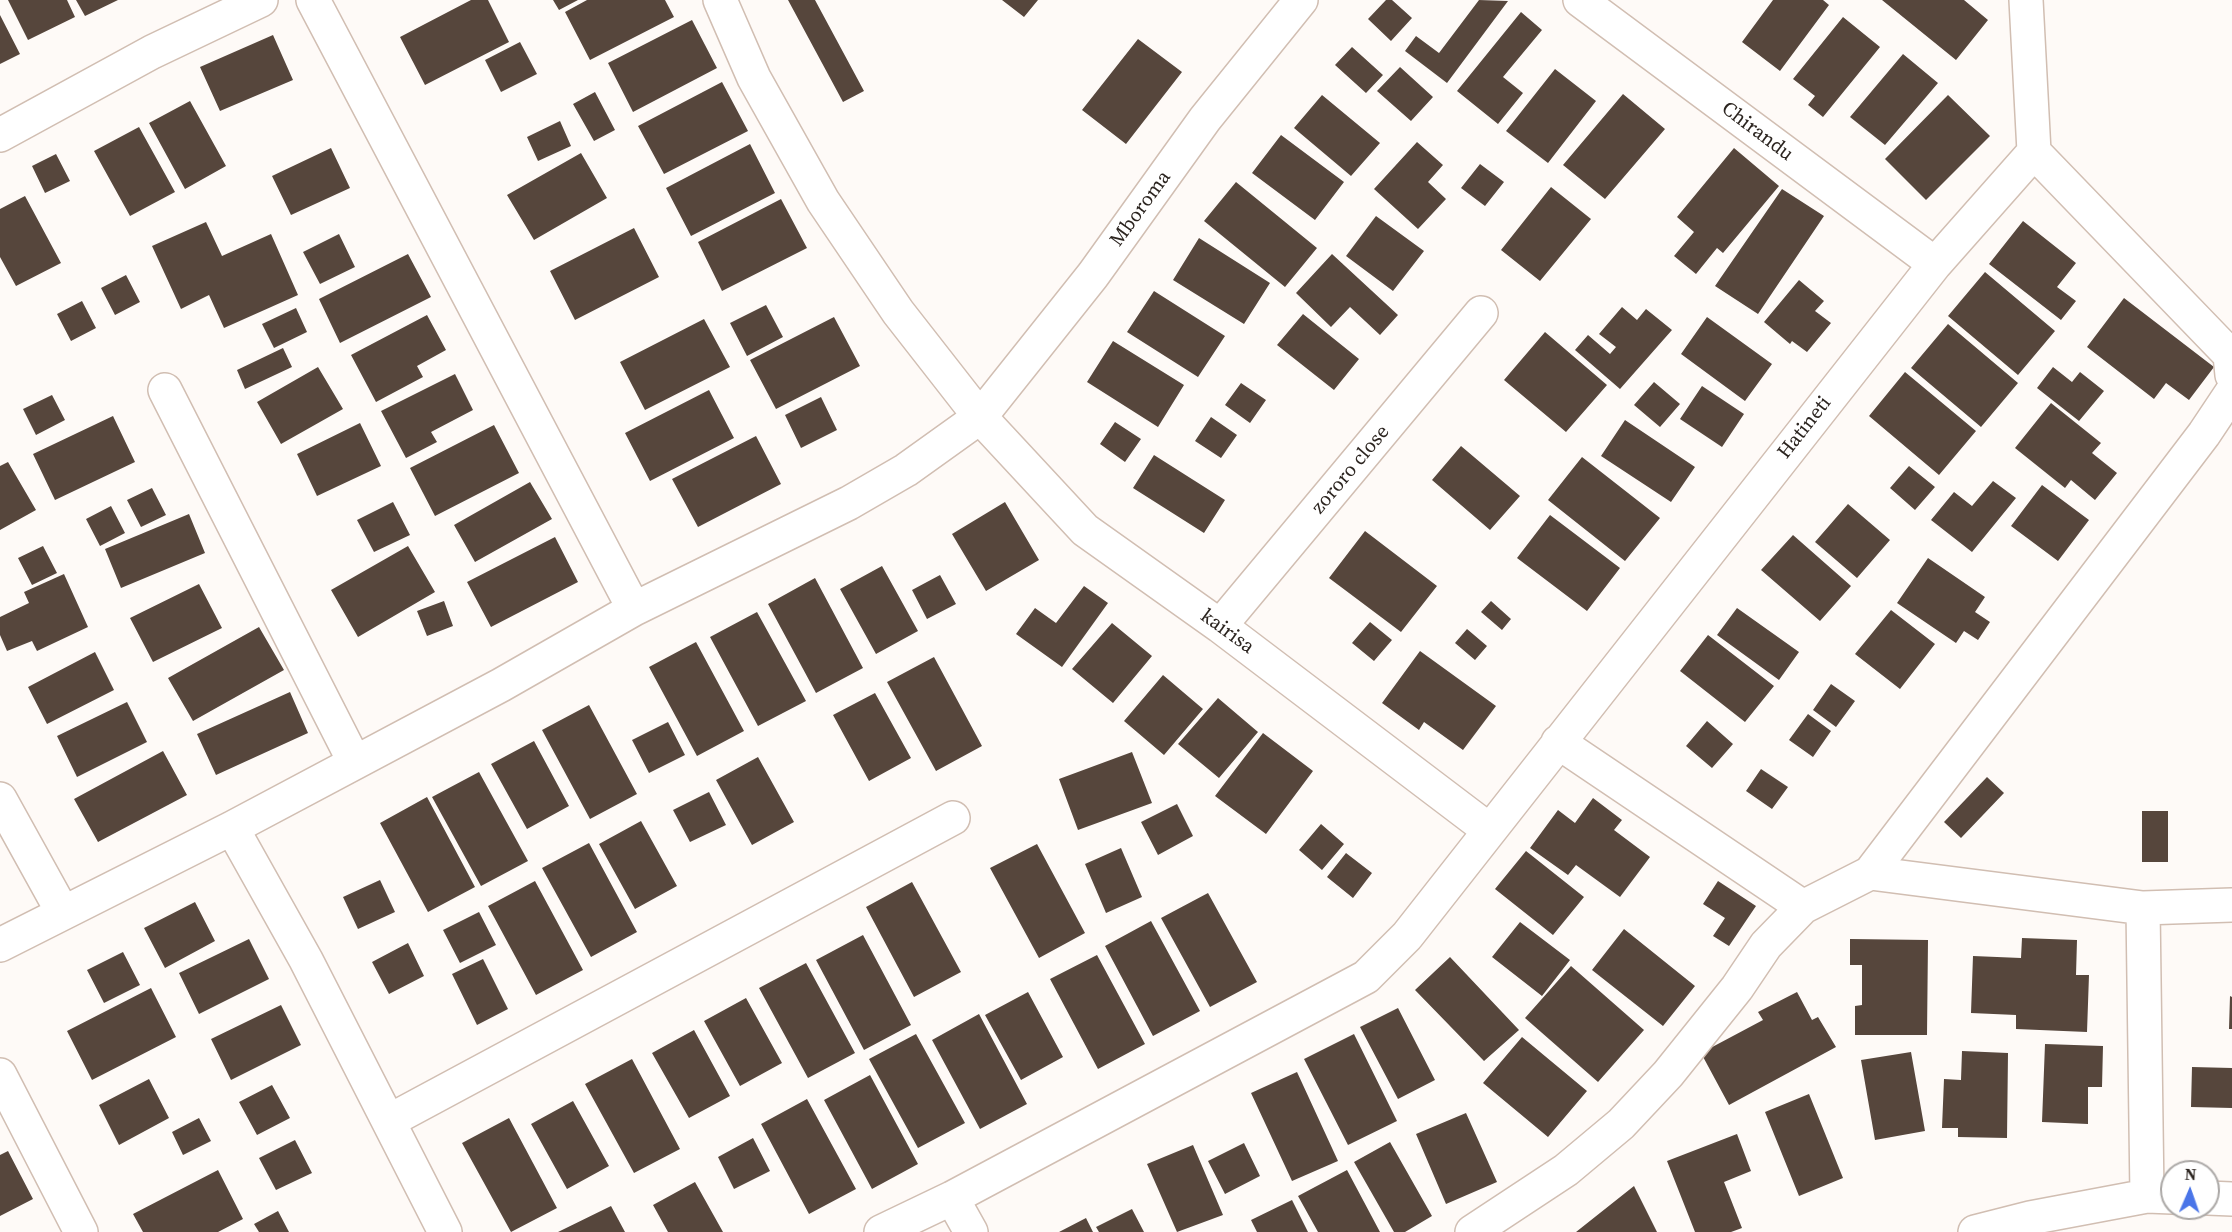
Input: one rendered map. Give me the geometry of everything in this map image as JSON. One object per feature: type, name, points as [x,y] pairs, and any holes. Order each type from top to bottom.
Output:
[{"type":"street","points":[[0,135],[152,52],[261,0]]},
{"type":"street","points":[[313,0],[634,609]]},
{"type":"street","name":"kairisa","points":[[720,0],[754,78],[823,201],[897,312],[980,417],[1085,530],[1220,626],[1489,830]]},
{"type":"street","name":"Mboroma","points":[[0,945],[232,828],[354,761],[501,685],[634,609],[849,503],[906,470],[980,417],[1093,275],[1205,119],[1300,0]]},
{"type":"street","name":"Chirandu","points":[[1580,0],[1935,264]]},
{"type":"street","points":[[2026,0],[2034,152],[2230,355],[2232,375]]},
{"type":"street","name":"Hatineti","points":[[881,1232],[952,1198],[1366,977],[1407,936],[1935,264],[2034,152]]},
{"type":"street","name":"zororo close","points":[[1220,626],[1481,313]]},
{"type":"street","points":[[165,390],[354,761]]},
{"type":"street","points":[[1472,1232],[1566,1170],[1621,1124],[1668,1074],[1737,988],[1766,945],[1803,907],[1870,873],[2204,434],[2232,392]]},
{"type":"street","points":[[1558,742],[1803,907]]},
{"type":"street","points":[[0,799],[62,912]]},
{"type":"street","points":[[389,1120],[953,818]]},
{"type":"street","points":[[232,828],[306,960],[445,1232]]},
{"type":"street","points":[[1870,873],[2143,908],[2232,905]]},
{"type":"street","points":[[1975,1232],[2030,1218],[2160,1196],[2143,908]]},
{"type":"street","points":[[0,1075],[81,1232]]},
{"type":"street","points":[[952,1198],[971,1232]]},
{"type":"building","points":[[8,0],[67,0],[75,17],[28,40]]},
{"type":"building","points":[[76,0],[118,0],[85,16]]},
{"type":"building","points":[[471,0],[488,0],[509,42],[425,85],[400,37]]},
{"type":"building","points":[[553,0],[578,0],[559,10]]},
{"type":"building","points":[[587,0],[665,0],[674,17],[590,60],[565,12]]},
{"type":"building","points":[[788,0],[815,0],[864,91],[843,102]]},
{"type":"building","points":[[1002,0],[1038,0],[1024,17]]},
{"type":"building","points":[[1386,0],[1392,0],[1412,18],[1391,41],[1368,19]]},
{"type":"building","points":[[1479,0],[1508,1],[1447,83],[1405,51],[1416,36],[1439,53]]},
{"type":"building","points":[[1773,0],[1823,0],[1829,5],[1780,71],[1742,42]]},
{"type":"building","points":[[1882,0],[1964,0],[1988,20],[1956,60]]},
{"type":"building","points":[[1521,12],[1542,30],[1503,77],[1523,93],[1498,124],[1457,91]]},
{"type":"building","points":[[0,15],[20,54],[0,64]]},
{"type":"building","points":[[1843,17],[1880,47],[1823,117],[1808,105],[1815,96],[1793,79]]},
{"type":"building","points":[[692,20],[717,68],[633,112],[608,63]]},
{"type":"building","points":[[273,35],[293,80],[220,111],[200,67]]},
{"type":"building","points":[[1138,39],[1182,72],[1126,144],[1082,110]]},
{"type":"building","points":[[520,42],[537,74],[501,92],[485,60]]},
{"type":"building","points":[[1352,47],[1383,75],[1366,93],[1335,65]]},
{"type":"building","points":[[1903,54],[1938,83],[1885,145],[1850,117]]},
{"type":"building","points":[[1400,67],[1433,97],[1411,121],[1377,91]]},
{"type":"building","points":[[1555,69],[1596,101],[1548,163],[1506,131]]},
{"type":"building","points":[[722,82],[748,131],[664,174],[638,126]]},
{"type":"building","points":[[595,92],[615,130],[594,141],[573,104]]},
{"type":"building","points":[[1623,94],[1665,129],[1605,199],[1563,165]]},
{"type":"building","points":[[1322,95],[1380,143],[1351,176],[1294,128]]},
{"type":"building","points":[[1948,95],[1990,136],[1926,200],[1885,159]]},
{"type":"building","points":[[190,101],[226,166],[185,189],[149,123]]},
{"type":"building","points":[[560,121],[571,146],[538,161],[527,137]]},
{"type":"building","points":[[139,127],[175,192],[130,216],[94,151]]},
{"type":"building","points":[[1281,135],[1344,182],[1315,220],[1252,173]]},
{"type":"building","points":[[1417,142],[1443,165],[1428,182],[1446,199],[1418,229],[1374,189]]},
{"type":"building","points":[[750,144],[775,193],[691,236],[666,188]]},
{"type":"building","points":[[331,148],[350,188],[291,215],[272,176]]},
{"type":"building","points":[[1734,148],[1779,186],[1723,253],[1717,248],[1696,274],[1674,256],[1694,232],[1677,217]]},
{"type":"building","points":[[581,153],[607,198],[534,240],[507,195]]},
{"type":"building","points":[[56,154],[70,181],[45,193],[32,166]]},
{"type":"building","points":[[1480,164],[1504,182],[1485,206],[1461,188]]},
{"type":"building","points":[[1236,182],[1317,248],[1285,287],[1204,221]]},
{"type":"building","points":[[1551,187],[1591,219],[1540,281],[1501,250]]},
{"type":"building","points":[[1782,189],[1824,216],[1758,314],[1715,286]]},
{"type":"building","points":[[25,196],[61,263],[16,286],[0,257],[0,209]]},
{"type":"building","points":[[781,199],[807,248],[722,291],[698,242]]},
{"type":"building","points":[[1376,216],[1424,251],[1393,291],[1346,256]]},
{"type":"building","points":[[2023,221],[2076,263],[2057,287],[2076,301],[2061,320],[1989,264]]},
{"type":"building","points":[[206,222],[222,256],[271,234],[298,295],[224,328],[209,295],[181,309],[152,246]]},
{"type":"building","points":[[634,228],[659,277],[575,320],[550,271]]},
{"type":"building","points":[[339,234],[355,267],[320,284],[303,252]]},
{"type":"building","points":[[1199,238],[1270,283],[1244,324],[1173,280]]},
{"type":"building","points":[[408,254],[431,297],[340,343],[319,299]]},
{"type":"building","points":[[1332,254],[1398,315],[1380,335],[1350,307],[1331,327],[1296,293]]},
{"type":"building","points":[[1985,272],[2055,331],[2018,375],[1948,316]]},
{"type":"building","points":[[126,275],[140,302],[115,315],[101,288]]},
{"type":"building","points":[[1799,280],[1824,301],[1815,311],[1831,323],[1807,352],[1792,341],[1790,344],[1764,322]]},
{"type":"building","points":[[1154,291],[1225,336],[1198,377],[1127,332]]},
{"type":"building","points":[[2124,298],[2214,367],[2189,400],[2166,383],[2154,399],[2087,347]]},
{"type":"building","points":[[82,301],[96,328],[71,341],[57,314]]},
{"type":"building","points":[[766,305],[783,337],[747,356],[730,323]]},
{"type":"building","points":[[1622,307],[1637,320],[1646,309],[1672,330],[1620,389],[1575,350],[1588,335],[1610,354],[1616,347],[1599,334]]},
{"type":"building","points":[[296,308],[307,332],[274,348],[262,324]]},
{"type":"building","points":[[1303,314],[1359,359],[1334,390],[1277,345]]},
{"type":"building","points":[[427,315],[446,350],[417,366],[423,377],[376,402],[351,355]]},
{"type":"building","points":[[834,317],[860,366],[776,409],[750,360]]},
{"type":"building","points":[[1707,317],[1772,364],[1745,401],[1681,354]]},
{"type":"building","points":[[704,319],[730,367],[645,410],[620,362]]},
{"type":"building","points":[[1948,324],[2018,383],[1981,427],[1911,368]]},
{"type":"building","points":[[1545,332],[1607,385],[1566,432],[1504,380]]},
{"type":"building","points":[[1113,341],[1184,385],[1158,427],[1087,382]]},
{"type":"building","points":[[283,348],[292,367],[245,389],[237,370]]},
{"type":"building","points":[[318,367],[343,409],[281,444],[257,402]]},
{"type":"building","points":[[2053,367],[2072,382],[2080,372],[2104,391],[2079,421],[2037,388]]},
{"type":"building","points":[[1905,372],[1976,431],[1939,475],[1869,416]]},
{"type":"building","points":[[455,374],[473,410],[431,432],[437,442],[406,458],[381,411]]},
{"type":"building","points":[[1654,382],[1680,404],[1660,427],[1634,405]]},
{"type":"building","points":[[1241,383],[1266,400],[1250,423],[1225,405]]},
{"type":"building","points":[[1702,386],[1744,414],[1722,447],[1680,419]]},
{"type":"building","points":[[709,390],[734,438],[650,481],[625,433]]},
{"type":"building","points":[[52,395],[65,420],[36,435],[23,409]]},
{"type":"building","points":[[821,397],[837,430],[801,448],[785,415]]},
{"type":"building","points":[[2051,403],[2101,443],[2092,453],[2117,473],[2095,500],[2071,480],[2065,488],[2015,448]]},
{"type":"building","points":[[113,416],[135,462],[55,500],[33,454]]},
{"type":"building","points":[[1211,417],[1237,435],[1221,458],[1195,441]]},
{"type":"building","points":[[1625,420],[1695,467],[1671,502],[1601,456]]},
{"type":"building","points":[[1115,422],[1141,439],[1125,462],[1100,444]]},
{"type":"building","points":[[360,423],[381,466],[317,496],[297,454]]},
{"type":"building","points":[[494,425],[519,473],[435,516],[410,468]]},
{"type":"building","points":[[756,436],[781,484],[698,527],[672,479]]},
{"type":"building","points":[[1461,446],[1520,496],[1490,530],[1432,480]]},
{"type":"building","points":[[1154,455],[1225,500],[1204,533],[1133,488]]},
{"type":"building","points":[[1582,457],[1660,518],[1625,561],[1548,500]]},
{"type":"building","points":[[8,462],[36,510],[0,530],[0,466]]},
{"type":"building","points":[[1909,466],[1935,487],[1915,510],[1890,488]]},
{"type":"building","points":[[1993,481],[2016,498],[1972,552],[1931,520],[1954,492],[1972,506]]},
{"type":"building","points":[[530,482],[552,519],[475,562],[454,525]]},
{"type":"building","points":[[2042,485],[2089,520],[2058,561],[2011,526]]},
{"type":"building","points":[[152,488],[166,515],[141,527],[127,500]]},
{"type":"building","points":[[393,502],[410,535],[374,552],[357,520]]},
{"type":"building","points":[[1005,502],[1039,560],[986,591],[952,534]]},
{"type":"building","points":[[1848,504],[1890,540],[1857,578],[1815,542]]},
{"type":"building","points":[[111,506],[125,533],[100,546],[86,519]]},
{"type":"building","points":[[189,514],[205,553],[121,588],[105,549]]},
{"type":"building","points":[[1550,515],[1620,568],[1587,611],[1517,558]]},
{"type":"building","points":[[1365,531],[1437,586],[1401,632],[1329,578]]},
{"type":"building","points":[[1793,535],[1851,586],[1820,621],[1761,570]]},
{"type":"building","points":[[555,537],[578,582],[491,627],[467,582]]},
{"type":"building","points":[[43,546],[57,573],[32,585],[18,558]]},
{"type":"building","points":[[408,546],[435,592],[358,637],[331,590]]},
{"type":"building","points":[[1928,558],[1985,597],[1975,612],[1990,622],[1978,640],[1964,631],[1956,643],[1897,603]]},
{"type":"building","points":[[882,566],[918,631],[876,654],[840,589]]},
{"type":"building","points":[[64,574],[88,627],[37,651],[32,641],[7,651],[0,635],[0,617],[29,603],[24,592]]},
{"type":"building","points":[[940,575],[956,604],[927,619],[912,590]]},
{"type":"building","points":[[815,578],[863,668],[816,693],[768,604]]},
{"type":"building","points":[[199,584],[222,628],[153,662],[130,618]]},
{"type":"building","points":[[1084,586],[1108,603],[1062,667],[1016,634],[1035,608],[1056,623]]},
{"type":"building","points":[[444,601],[453,626],[427,636],[417,611]]},
{"type":"building","points":[[1491,601],[1511,619],[1502,630],[1481,612]]},
{"type":"building","points":[[1737,608],[1799,652],[1779,680],[1717,635]]},
{"type":"building","points":[[1891,610],[1935,644],[1900,689],[1855,654]]},
{"type":"building","points":[[757,612],[806,701],[758,726],[710,637]]},
{"type":"building","points":[[1370,622],[1392,640],[1374,661],[1352,643]]},
{"type":"building","points":[[1112,623],[1152,656],[1113,703],[1072,669]]},
{"type":"building","points":[[259,627],[284,670],[193,721],[168,678]]},
{"type":"building","points":[[1467,629],[1487,646],[1475,660],[1455,643]]},
{"type":"building","points":[[1708,635],[1774,686],[1745,722],[1680,671]]},
{"type":"building","points":[[696,642],[744,731],[697,756],[649,667]]},
{"type":"building","points":[[1420,651],[1496,706],[1463,750],[1424,722],[1419,730],[1382,703]]},
{"type":"building","points":[[95,652],[114,690],[47,724],[28,687]]},
{"type":"building","points":[[934,657],[982,746],[936,771],[887,682]]},
{"type":"building","points":[[1163,675],[1203,709],[1164,755],[1124,721]]},
{"type":"building","points":[[1831,684],[1855,701],[1836,727],[1813,710]]},
{"type":"building","points":[[290,692],[308,733],[216,775],[197,734]]},
{"type":"building","points":[[875,693],[911,758],[869,781],[833,715]]},
{"type":"building","points":[[1218,698],[1258,732],[1219,778],[1178,744]]},
{"type":"building","points":[[127,702],[147,742],[77,777],[57,736]]},
{"type":"building","points":[[589,705],[637,794],[590,819],[542,730]]},
{"type":"building","points":[[1808,714],[1831,731],[1813,757],[1789,740]]},
{"type":"building","points":[[1707,721],[1733,744],[1712,768],[1686,746]]},
{"type":"building","points":[[668,722],[685,755],[649,773],[632,740]]},
{"type":"building","points":[[1263,733],[1313,771],[1266,834],[1215,796]]},
{"type":"building","points":[[534,741],[569,806],[527,829],[491,764]]},
{"type":"building","points":[[163,751],[187,795],[98,842],[74,799]]},
{"type":"building","points":[[1132,752],[1152,803],[1078,830],[1059,779]]},
{"type":"building","points":[[758,757],[794,822],[752,845],[716,780]]},
{"type":"building","points":[[1761,769],[1788,787],[1772,809],[1746,791]]},
{"type":"building","points":[[479,772],[528,861],[481,886],[432,797]]},
{"type":"building","points":[[1987,777],[2004,793],[1961,838],[1944,822]]},
{"type":"building","points":[[709,792],[726,825],[690,842],[673,810]]},
{"type":"building","points":[[427,797],[475,887],[428,912],[380,823]]},
{"type":"building","points":[[1593,798],[1622,820],[1614,830],[1650,857],[1620,897],[1576,865],[1568,875],[1530,848],[1558,810],[1575,823]]},
{"type":"building","points":[[1177,804],[1193,836],[1158,855],[1141,822]]},
{"type":"building","points":[[2142,811],[2168,811],[2168,862],[2142,862]]},
{"type":"building","points":[[641,821],[677,886],[635,909],[599,844]]},
{"type":"building","points":[[1321,824],[1344,844],[1322,870],[1299,850]]},
{"type":"building","points":[[589,843],[637,932],[591,957],[542,868]]},
{"type":"building","points":[[1037,844],[1085,933],[1039,958],[990,868]]},
{"type":"building","points":[[1121,848],[1142,897],[1106,913],[1085,864]]},
{"type":"building","points":[[1526,851],[1584,897],[1553,935],[1495,889]]},
{"type":"building","points":[[1346,853],[1372,873],[1353,898],[1327,877]]},
{"type":"building","points":[[380,880],[395,912],[358,929],[343,897]]},
{"type":"building","points":[[535,881],[583,970],[536,995],[488,906]]},
{"type":"building","points":[[1718,881],[1756,906],[1729,946],[1713,936],[1725,918],[1703,904]]},
{"type":"building","points":[[912,882],[961,972],[914,997],[866,907]]},
{"type":"building","points":[[1208,893],[1257,982],[1210,1007],[1161,918]]},
{"type":"building","points":[[195,902],[215,941],[165,968],[144,928]]},
{"type":"building","points":[[479,912],[496,945],[460,963],[443,930]]},
{"type":"building","points":[[1151,921],[1200,1011],[1153,1036],[1105,946]]},
{"type":"building","points":[[1520,922],[1570,960],[1542,996],[1492,957]]},
{"type":"building","points":[[1624,929],[1695,986],[1663,1026],[1592,970]]},
{"type":"building","points":[[863,935],[911,1025],[864,1050],[816,960]]},
{"type":"building","points":[[2022,938],[2077,940],[2076,975],[2089,975],[2087,1032],[2016,1029],[2016,1015],[1971,1013],[1973,956],[2021,958]]},
{"type":"building","points":[[249,939],[269,979],[199,1014],[179,973]]},
{"type":"building","points":[[1850,939],[1928,940],[1927,1035],[1855,1035],[1855,1006],[1862,1005],[1862,965],[1850,965]]},
{"type":"building","points":[[408,943],[424,976],[389,994],[372,962]]},
{"type":"building","points":[[123,952],[140,985],[104,1003],[87,970]]},
{"type":"building","points":[[1097,955],[1145,1044],[1098,1069],[1050,979]]},
{"type":"building","points":[[1450,957],[1519,1030],[1484,1061],[1415,990]]},
{"type":"building","points":[[483,959],[508,1009],[477,1025],[452,974]]},
{"type":"building","points":[[806,963],[855,1053],[808,1078],[759,988]]},
{"type":"building","points":[[1571,966],[1644,1030],[1598,1082],[1525,1018]]},
{"type":"building","points":[[151,988],[176,1037],[92,1080],[67,1031]]},
{"type":"building","points":[[1028,992],[1063,1057],[1021,1080],[985,1015]]},
{"type":"building","points":[[1797,992],[1812,1020],[1818,1017],[1836,1047],[1729,1105],[1701,1053],[1763,1020],[1758,1012]]},
{"type":"building","points":[[2230,996],[2232,997],[2232,1029],[2229,1029]]},
{"type":"building","points":[[746,998],[782,1063],[740,1086],[704,1021]]},
{"type":"building","points":[[281,1005],[301,1045],[231,1080],[211,1039]]},
{"type":"building","points":[[1398,1008],[1435,1080],[1398,1099],[1360,1027]]},
{"type":"building","points":[[979,1014],[1027,1104],[980,1129],[932,1040]]},
{"type":"building","points":[[694,1030],[730,1096],[689,1118],[652,1053]]},
{"type":"building","points":[[916,1034],[965,1123],[918,1148],[869,1059]]},
{"type":"building","points":[[1354,1034],[1397,1121],[1348,1145],[1304,1059]]},
{"type":"building","points":[[1522,1037],[1587,1091],[1548,1137],[1483,1083]]},
{"type":"building","points":[[2045,1044],[2103,1046],[2102,1087],[2088,1087],[2088,1124],[2042,1122]]},
{"type":"building","points":[[1962,1051],[2008,1053],[2007,1138],[1958,1137],[1958,1128],[1942,1128],[1944,1079],[1961,1080]]},
{"type":"building","points":[[1911,1052],[1925,1131],[1875,1140],[1861,1060]]},
{"type":"building","points":[[632,1059],[680,1149],[634,1173],[585,1084]]},
{"type":"building","points":[[2192,1067],[2232,1068],[2232,1108],[2191,1107]]},
{"type":"building","points":[[1297,1072],[1338,1161],[1292,1181],[1251,1093]]},
{"type":"building","points":[[870,1075],[918,1164],[872,1189],[824,1100]]},
{"type":"building","points":[[149,1079],[169,1118],[119,1145],[99,1105]]},
{"type":"building","points":[[272,1085],[290,1118],[257,1135],[239,1102]]},
{"type":"building","points":[[1809,1094],[1843,1178],[1799,1196],[1765,1112]]},
{"type":"building","points":[[807,1099],[856,1189],[809,1214],[761,1124]]},
{"type":"building","points":[[573,1101],[609,1166],[567,1189],[531,1124]]},
{"type":"building","points":[[1466,1113],[1497,1182],[1446,1204],[1416,1134]]},
{"type":"building","points":[[199,1118],[211,1141],[183,1155],[172,1132]]},
{"type":"building","points":[[509,1118],[557,1208],[511,1232],[462,1143]]},
{"type":"building","points":[[1737,1134],[1751,1171],[1724,1182],[1742,1228],[1731,1232],[1695,1232],[1667,1161]]},
{"type":"building","points":[[753,1138],[770,1171],[734,1189],[718,1157]]},
{"type":"building","points":[[295,1140],[312,1173],[276,1190],[259,1158]]},
{"type":"building","points":[[1390,1142],[1432,1216],[1405,1232],[1394,1232],[1354,1162]]},
{"type":"building","points":[[1244,1143],[1260,1176],[1225,1194],[1208,1161]]},
{"type":"building","points":[[1193,1145],[1223,1215],[1177,1232],[1147,1164]]},
{"type":"building","points":[[8,1151],[33,1199],[0,1216],[0,1155]]},
{"type":"building","points":[[218,1170],[243,1219],[218,1232],[143,1232],[133,1214]]},
{"type":"building","points":[[1347,1170],[1380,1232],[1318,1232],[1298,1196]]},
{"type":"building","points":[[695,1182],[723,1232],[668,1232],[653,1205]]},
{"type":"building","points":[[1634,1186],[1657,1232],[1576,1232]]},
{"type":"building","points":[[1292,1200],[1308,1232],[1257,1232],[1251,1220]]},
{"type":"building","points":[[611,1206],[625,1232],[558,1232]]},
{"type":"building","points":[[1132,1209],[1144,1232],[1099,1232],[1096,1227]]},
{"type":"building","points":[[278,1211],[289,1232],[259,1232],[254,1224]]},
{"type":"building","points":[[1086,1218],[1093,1232],[1059,1232]]}]
